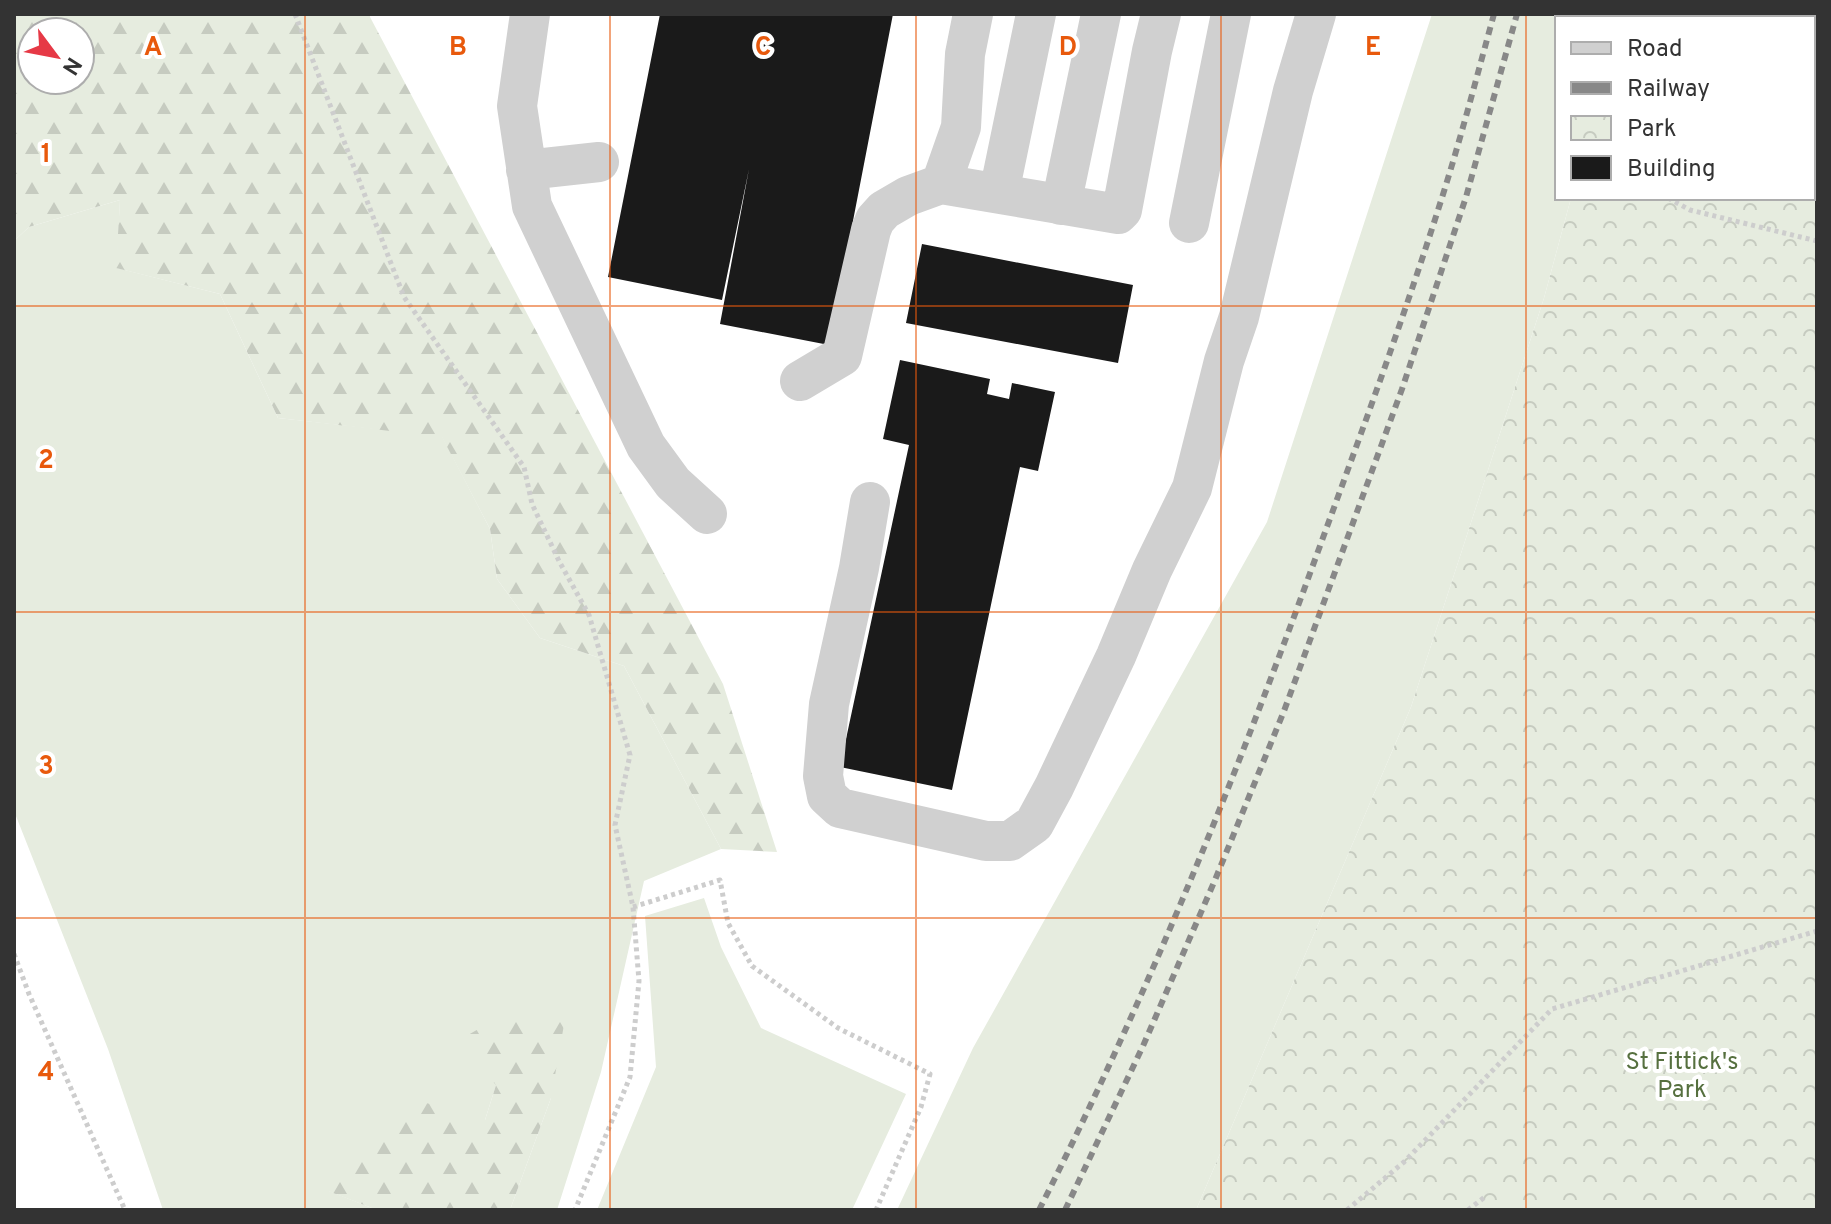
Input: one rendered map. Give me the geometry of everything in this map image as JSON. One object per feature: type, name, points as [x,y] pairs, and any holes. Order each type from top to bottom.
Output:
[{"type":"lane","points":[[530,14],[517,106],[532,206],[646,446],[673,483],[707,514]]},
{"type":"lane","points":[[941,184],[961,127],[965,54],[973,14]]},
{"type":"lane","points":[[999,193],[1036,14]]},
{"type":"lane","points":[[1061,205],[1101,14]]},
{"type":"lane","points":[[800,381],[842,356],[875,220],[884,210],[908,196],[941,184],[1116,215],[1122,210],[1161,14]]},
{"type":"lane","points":[[1189,223],[1231,14]]},
{"type":"lane","points":[[870,502],[829,704],[823,776],[827,796],[840,808],[986,841],[1010,841],[1034,824],[1054,787],[1192,488],[1224,361],[1239,317],[1293,91],[1316,14]]},
{"type":"lane","points":[[526,170],[599,162]]},
{"type":"path","points":[[295,14],[404,297],[524,467],[532,504],[589,615],[630,755],[615,825],[633,907],[639,981],[630,1077],[575,1210]]},
{"type":"path","points":[[1672,200],[1690,210],[1817,241]]},
{"type":"path","points":[[633,907],[720,880],[728,923],[752,966],[838,1028],[930,1074],[921,1107],[876,1210]]},
{"type":"path","points":[[1347,1210],[1404,1162],[1552,1009],[1817,931]]},
{"type":"path","points":[[14,954],[125,1210]]},
{"type":"path","points":[[1468,1210],[1486,1196]]},
{"type":"green space","points":[[14,14],[370,14],[723,684],[777,852],[721,849],[624,666],[540,638],[497,579],[490,529],[442,437],[278,418],[220,294],[116,268],[120,200],[29,227],[14,241]]},
{"type":"green space","points":[[1432,14],[1622,14],[1555,16],[1555,200],[1570,200],[1544,298],[1411,707],[1196,1210],[897,1210],[973,1048],[1267,522]]},
{"type":"green space","name":"St Fittick's Park","points":[[1817,14],[1817,1210],[1196,1210],[1411,707],[1544,298],[1570,200],[1815,200],[1815,16],[1622,16]]},
{"type":"green space","points":[[120,200],[117,268],[220,294],[278,418],[442,436],[490,529],[497,579],[540,638],[624,666],[721,849],[644,881],[601,1072],[557,1210],[510,1210],[551,1098],[496,1085],[485,1120],[329,1191],[377,1210],[163,1210],[108,1049],[14,811],[14,241],[29,227]]},
{"type":"green space","points":[[704,898],[721,947],[761,1028],[906,1094],[852,1210],[597,1210],[656,1067],[645,916]]},
{"type":"green space","points":[[506,1013],[565,1019],[551,1098],[510,1210],[377,1210],[328,1191],[423,1102],[485,1120],[496,1085],[456,1042]]},
{"type":"building","points":[[660,14],[893,14],[829,345],[720,324],[749,169],[722,300],[608,277]]},
{"type":"building","points":[[922,244],[1133,285],[1118,363],[906,323]]},
{"type":"building","points":[[900,360],[990,379],[987,394],[1009,399],[1012,383],[1055,392],[1038,471],[1020,467],[952,790],[840,767],[909,445],[883,439]]},
{"type":"railway","points":[[1039,1210],[1149,976],[1279,657],[1413,286],[1452,166],[1494,14]]},
{"type":"railway","points":[[1065,1210],[1143,1046],[1284,711],[1402,389],[1466,197],[1517,14]]}]
